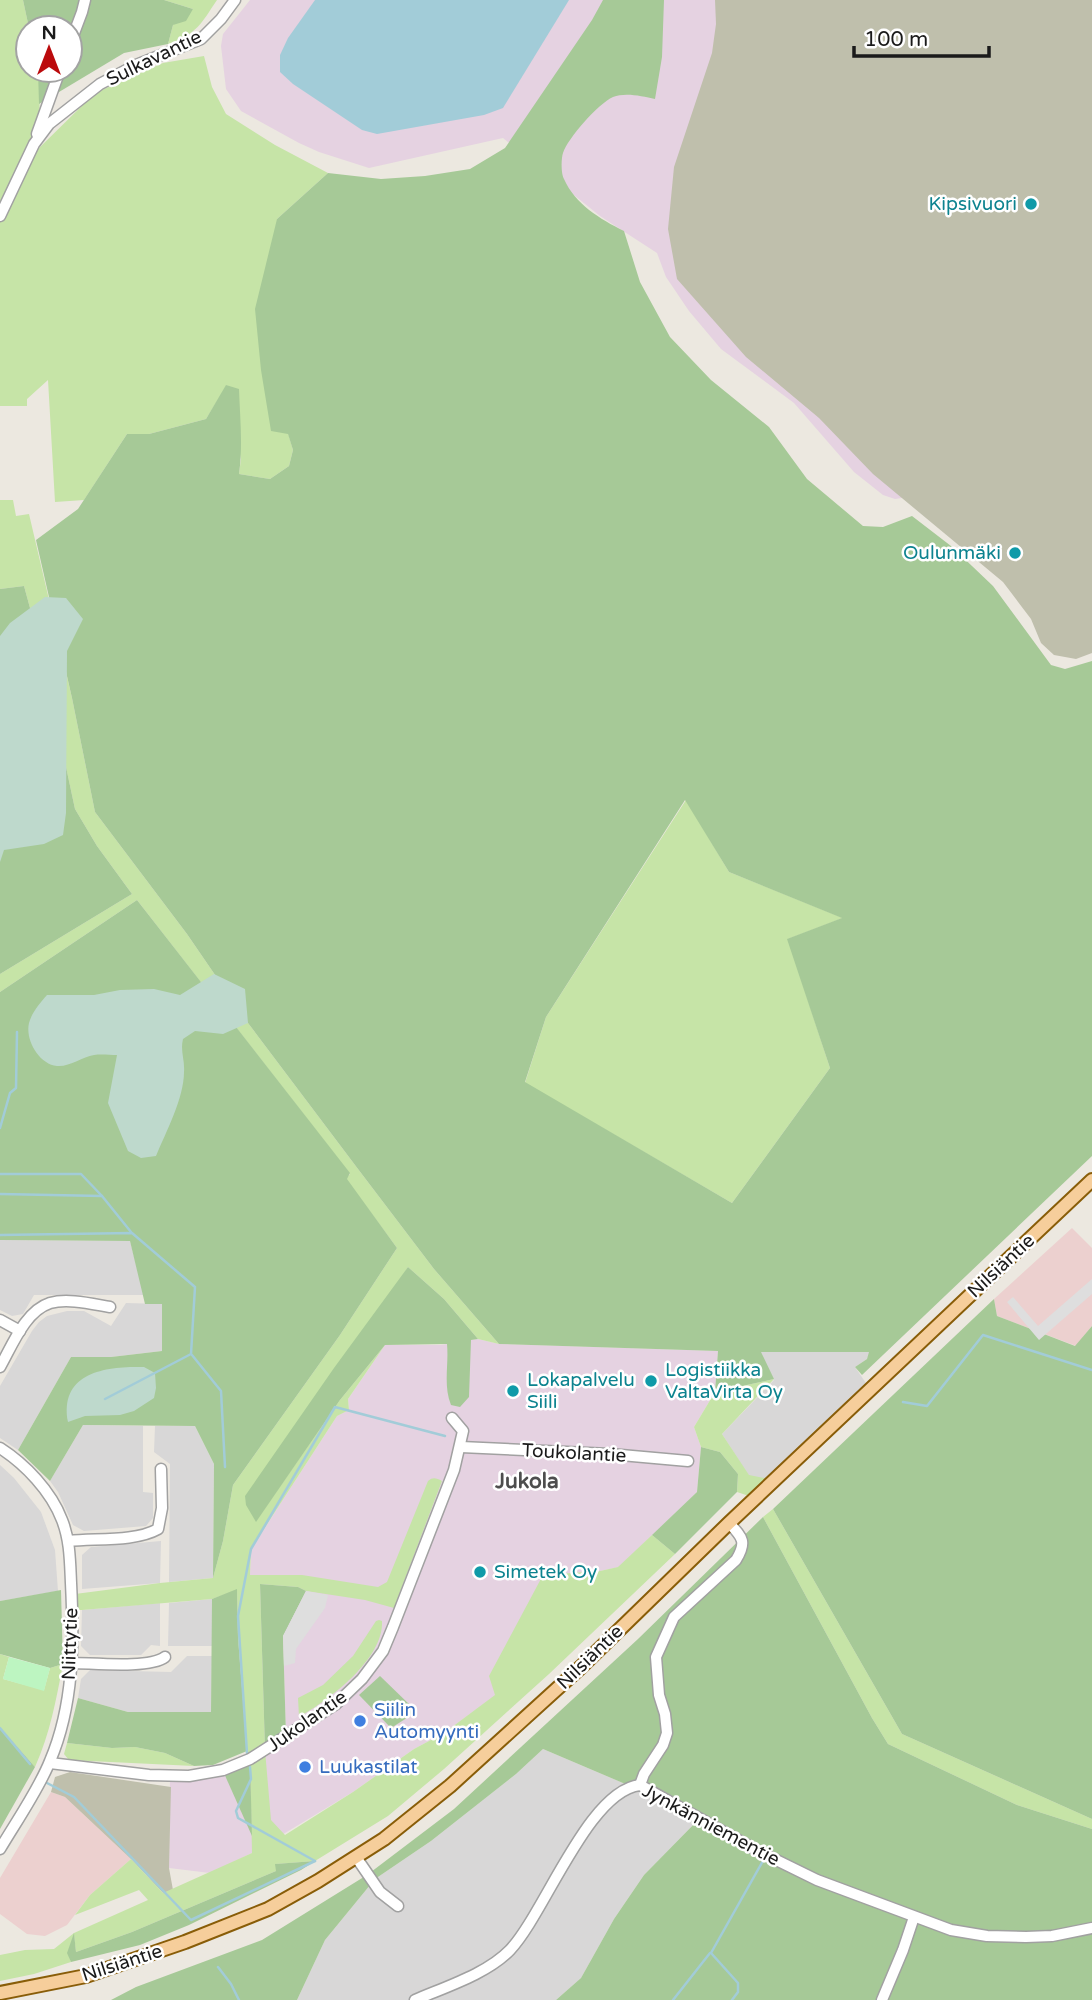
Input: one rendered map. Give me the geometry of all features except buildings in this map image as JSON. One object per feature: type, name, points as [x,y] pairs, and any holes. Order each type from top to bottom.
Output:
[{"type":"main road","name":"Nilsiäntie","points":[[0,1993],[86,1976],[185,1942],[268,1909],[384,1839],[450,1786],[581,1667],[729,1523],[1092,1180]]},
{"type":"street","name":"Sulkavantie","points":[[0,216],[34,144],[49,124],[100,84],[136,65],[201,39],[236,0]]},
{"type":"street","points":[[34,144],[55,84]]},
{"type":"street","points":[[0,1367],[32,1315],[49,1303],[88,1303],[110,1307]]},
{"type":"street","points":[[0,1320],[20,1331]]},
{"type":"street","points":[[452,1418],[463,1431],[461,1447]]},
{"type":"street","name":"Toukolantie","points":[[461,1447],[610,1454],[688,1461]]},
{"type":"street","name":"Jukolantie","points":[[50,1763],[149,1776],[189,1776],[223,1770],[250,1759],[336,1704],[362,1679],[383,1651],[461,1447]]},
{"type":"street","name":"Niittytie","points":[[0,1448],[28,1471],[44,1489],[61,1517],[69,1541],[72,1598],[71,1676],[62,1726],[50,1763],[0,1849]]},
{"type":"street","points":[[69,1541],[138,1536],[158,1529],[162,1508],[161,1469]]},
{"type":"street","points":[[640,1785],[663,1745],[667,1732],[659,1695],[656,1657],[674,1617],[736,1560],[743,1549],[741,1536],[729,1523]]},
{"type":"street","points":[[71,1664],[121,1664],[160,1661],[165,1657]]},
{"type":"street","name":"Jynkänniementie","points":[[415,2000],[484,1970],[509,1951],[523,1934],[586,1827],[619,1791],[640,1785],[756,1850],[817,1880],[951,1930],[987,1936],[1039,1937],[1092,1928]]},
{"type":"street","points":[[356,1857],[380,1892],[398,1906]]},
{"type":"street","points":[[881,2000],[914,1917]]},
{"type":"shaded area","name":"Kipsivuori","points":[[250,0],[1092,0],[909,497],[895,499],[883,495],[854,472],[794,403],[721,349],[689,311],[666,277],[657,253],[600,216],[503,138],[369,168],[319,152],[241,111],[226,89],[221,46],[223,34]]},
{"type":"shaded area","name":"Kipsivuori","points":[[715,0],[1092,0],[1092,653],[1076,659],[1054,655],[1041,643],[1031,619],[1003,582],[873,474],[819,418],[746,357],[677,279],[668,229],[674,167],[712,53],[716,24]]},
{"type":"shaded area","points":[[45,597],[66,598],[83,619],[67,651],[66,813],[63,835],[44,844],[4,850],[0,862],[0,636],[10,623]]},
{"type":"shaded area","points":[[214,974],[245,989],[248,1023],[223,1034],[195,1031],[183,1039],[183,1082],[178,1104],[156,1156],[141,1158],[128,1151],[108,1103],[117,1055],[94,1055],[67,1065],[50,1064],[39,1056],[31,1044],[28,1030],[30,1019],[47,995],[94,995],[120,990],[154,989],[180,995]]},
{"type":"shaded area","points":[[1072,1228],[1092,1248],[1092,1326],[1076,1346],[997,1316],[994,1299]]},
{"type":"shaded area","points":[[0,1240],[130,1241],[144,1295],[34,1295],[23,1314],[12,1316],[0,1310]]},
{"type":"shaded area","points":[[1092,1279],[1092,1294],[1039,1340],[1007,1302],[1013,1297],[1038,1326]]},
{"type":"shaded area","points":[[126,1303],[162,1304],[162,1351],[111,1357],[71,1357],[18,1450],[0,1438],[0,1386],[39,1322],[47,1316],[67,1311],[84,1311],[111,1326]]},
{"type":"shaded area","name":"Jukola","points":[[478,1339],[499,1344],[718,1351],[715,1392],[694,1427],[701,1447],[697,1492],[619,1567],[543,1575],[496,1695],[444,1733],[414,1749],[353,1792],[252,1853],[210,1873],[169,1868],[170,1776],[223,1770],[286,1736],[283,1636],[302,1576],[250,1575],[251,1549],[337,1416],[349,1410],[348,1399],[385,1345],[441,1345]]},
{"type":"shaded area","points":[[760,1352],[870,1352],[867,1359],[855,1367],[870,1389],[774,1480],[749,1476],[722,1434],[774,1380]]},
{"type":"shaded area","points":[[144,1367],[155,1373],[154,1398],[134,1411],[120,1415],[85,1416],[68,1422],[67,1405],[78,1382],[101,1371]]},
{"type":"shaded area","points":[[83,1425],[143,1426],[143,1492],[153,1493],[153,1518],[146,1526],[84,1531],[73,1525],[50,1481]]},
{"type":"shaded area","points":[[155,1426],[195,1426],[214,1464],[213,1578],[169,1582],[170,1464],[154,1452]]},
{"type":"shaded area","points":[[0,1465],[41,1512],[55,1550],[58,1591],[0,1601]]},
{"type":"shaded area","points":[[161,1541],[160,1583],[82,1589],[82,1555],[91,1547]]},
{"type":"shaded area","points":[[306,1591],[328,1595],[325,1608],[296,1649],[295,1663],[284,1666],[283,1636]]},
{"type":"shaded area","points":[[212,1599],[212,1646],[168,1646],[169,1603]]},
{"type":"shaded area","points":[[160,1603],[160,1646],[151,1645],[141,1655],[90,1655],[81,1646],[82,1610]]},
{"type":"shaded area","points":[[187,1656],[212,1656],[211,1712],[128,1712],[78,1698],[81,1679],[90,1670],[171,1672]]},
{"type":"shaded area","points":[[543,1749],[643,1789],[697,1821],[644,1875],[614,1919],[581,1978],[556,2000],[297,2000],[325,1940],[375,1879],[431,1841],[516,1774]]},
{"type":"shaded area","points":[[70,1772],[171,1787],[169,1868],[173,1890],[163,1893],[65,1797],[51,1792],[55,1777]]},
{"type":"shaded area","points":[[51,1792],[65,1797],[131,1859],[90,1895],[67,1925],[45,1936],[27,1934],[0,1914],[0,1878]]},
{"type":"green space","points":[[0,0],[23,0],[26,14],[14,14],[14,84],[39,84],[40,127],[36,151],[95,93],[163,63],[204,56],[212,87],[226,114],[275,145],[328,173],[277,219],[288,433],[293,450],[289,466],[270,479],[239,474],[241,459],[227,385],[206,419],[149,434],[127,434],[84,500],[55,502],[48,380],[27,399],[27,406],[0,406]]},
{"type":"green space","points":[[23,0],[164,0],[193,9],[186,21],[173,25],[168,44],[124,53],[84,77],[84,14],[26,14]]},
{"type":"green space","points":[[164,0],[217,0],[197,27],[186,36],[168,44],[173,25],[193,9]]},
{"type":"green space","points":[[603,0],[664,0],[662,57],[655,99],[623,95],[607,101],[571,139],[563,153],[562,166],[563,177],[581,203],[597,216],[624,231],[640,282],[670,337],[711,380],[769,427],[807,479],[863,526],[883,527],[912,516],[951,546],[993,586],[1051,665],[1065,669],[1092,661],[1092,1156],[862,1375],[855,1367],[867,1359],[869,1352],[761,1352],[774,1379],[715,1392],[718,1351],[499,1344],[434,1269],[358,1169],[95,812],[36,540],[78,509],[127,434],[149,434],[206,419],[226,385],[239,389],[239,474],[270,479],[289,466],[293,450],[288,434],[271,431],[255,309],[277,219],[328,173],[381,179],[425,176],[470,169],[505,148]],"holes":[[[685,800],[729,872],[842,918],[787,939],[830,1068],[732,1203],[525,1082],[546,1017]]]},
{"type":"green space","points":[[38,84],[72,84],[39,104]]},
{"type":"green space","points":[[0,500],[13,500],[16,516],[29,514],[72,698],[95,812],[358,1169],[434,1269],[499,1344],[478,1339],[444,1299],[408,1267],[256,1521],[340,1400],[385,1345],[348,1399],[349,1410],[337,1416],[251,1549],[250,1575],[302,1575],[378,1587],[387,1582],[428,1481],[435,1478],[442,1481],[394,1608],[365,1600],[306,1591],[298,1587],[260,1584],[265,1750],[271,1820],[285,1835],[414,1749],[444,1733],[495,1695],[489,1676],[543,1575],[618,1567],[652,1535],[675,1554],[549,1674],[388,1816],[315,1861],[276,1864],[276,1871],[132,1932],[76,1952],[74,1935],[68,1952],[71,1962],[0,1981],[0,1955],[25,1950],[54,1949],[74,1933],[148,1900],[139,1890],[75,1915],[90,1895],[131,1859],[163,1893],[252,1853],[250,1760],[247,1751],[238,1638],[237,1590],[212,1599],[82,1610],[75,1610],[75,1594],[213,1578],[233,1485],[340,1335],[397,1248],[346,1179],[350,1174],[137,900],[0,992],[0,974],[132,894],[97,846],[75,809],[39,641],[24,586],[0,589]]},
{"type":"green space","points":[[24,586],[39,641],[75,809],[97,846],[132,894],[0,974],[0,589]]},
{"type":"green space","points":[[686,800],[729,872],[843,918],[788,939],[830,1068],[732,1203],[525,1083],[546,1017]]},
{"type":"green space","points":[[137,900],[350,1173],[347,1179],[397,1248],[340,1335],[233,1485],[213,1578],[214,1464],[195,1426],[83,1425],[50,1481],[18,1450],[71,1357],[111,1357],[162,1351],[162,1304],[145,1304],[130,1241],[0,1240],[0,992]]},
{"type":"green space","points":[[408,1267],[444,1299],[478,1339],[471,1340],[469,1397],[460,1407],[451,1405],[447,1382],[447,1344],[385,1345],[340,1400],[256,1522],[246,1505],[245,1496]]},
{"type":"green space","points":[[994,1299],[997,1316],[1075,1346],[1092,1326],[1092,1819],[902,1734],[773,1509]]},
{"type":"green space","points":[[774,1379],[722,1434],[749,1475],[774,1480],[755,1498],[737,1492],[738,1474],[720,1452],[701,1447],[694,1427],[715,1392]]},
{"type":"green space","points":[[701,1447],[720,1452],[738,1474],[737,1492],[675,1554],[652,1535],[697,1492]]},
{"type":"green space","points":[[773,1509],[902,1734],[1092,1819],[1092,1829],[1017,1805],[888,1744],[763,1517]]},
{"type":"green space","points":[[763,1517],[888,1744],[1017,1805],[1092,1829],[1092,2000],[556,2000],[581,1978],[614,1919],[644,1875],[697,1821],[817,1880],[649,1789],[630,1786],[543,1749],[516,1774],[431,1841],[375,1879],[325,1940],[297,2000],[111,2000],[136,1987],[262,1940],[367,1875],[454,1809],[638,1639]]},
{"type":"green space","points":[[260,1584],[298,1587],[306,1591],[283,1636],[286,1736],[265,1750]]},
{"type":"green space","points":[[237,1589],[247,1751],[213,1765],[194,1766],[165,1753],[135,1747],[112,1748],[67,1743],[78,1698],[128,1712],[211,1712],[212,1599]]},
{"type":"green space","points":[[61,1590],[63,1664],[50,1668],[0,1654],[0,1601]]},
{"type":"green space","points":[[379,1620],[382,1621],[380,1635],[365,1664],[339,1689],[299,1717],[298,1698],[323,1685],[353,1656]]},
{"type":"green space","points":[[0,1654],[9,1657],[3,1679],[44,1690],[50,1668],[63,1664],[49,1729],[35,1767],[0,1727]]},
{"type":"green space","points":[[9,1657],[50,1668],[44,1691],[3,1679]]},
{"type":"green space","points":[[380,1676],[413,1708],[410,1716],[391,1728],[359,1695]]},
{"type":"green space","points":[[0,1727],[35,1767],[0,1829]]},
{"type":"green space","points":[[67,1743],[112,1748],[135,1747],[165,1753],[194,1766],[69,1760],[64,1754]]},
{"type":"green space","points":[[250,1759],[252,1836],[223,1771]]},
{"type":"green space","points":[[315,1861],[189,1925],[140,1945],[71,1962],[67,1953],[74,1933],[76,1952],[132,1932],[276,1871],[275,1864]]},
{"type":"water","points":[[315,0],[569,0],[503,108],[484,115],[377,134],[362,130],[293,84],[280,72],[280,55],[288,38]]},
{"type":"waterway","points":[[0,1128],[10,1093],[16,1088],[17,1032]]},
{"type":"waterway","points":[[0,1174],[81,1174],[131,1232]]},
{"type":"waterway","points":[[0,1194],[102,1196]]},
{"type":"waterway","points":[[0,1235],[132,1233],[195,1287],[191,1354],[105,1399]]},
{"type":"waterway","points":[[903,1402],[927,1406],[983,1335],[1092,1370]]},
{"type":"waterway","points":[[192,1355],[221,1391],[225,1467]]},
{"type":"waterway","points":[[247,1753],[238,1616],[251,1549],[335,1407],[445,1436]]},
{"type":"waterway","points":[[0,1728],[30,1764]]},
{"type":"waterway","points":[[250,1767],[251,1779],[236,1811],[238,1818],[315,1861]]},
{"type":"waterway","points":[[47,1783],[74,1797],[191,1920],[315,1861]]},
{"type":"waterway","points":[[732,2000],[738,1992],[738,1983],[711,1953],[764,1859]]},
{"type":"waterway","points":[[673,2000],[710,1953]]},
{"type":"waterway","points":[[218,1967],[239,2000]]},
{"type":"place","name":"Kipsivuori","points":[[1031,204]]},
{"type":"place","name":"Oulunmäki","points":[[1015,553]]},
{"type":"place","name":"Logistiikka ValtaVirta Oy","points":[[651,1381]]},
{"type":"place","name":"Lokapalvelu Siili","points":[[513,1391]]},
{"type":"place","name":"Simetek Oy","points":[[480,1572]]},
{"type":"place","name":"Siilin Automyynti","points":[[360,1721]]},
{"type":"place","name":"Luukastilat","points":[[305,1767]]},
{"type":"district","name":"Jukola","points":[[527,1481]]}]
